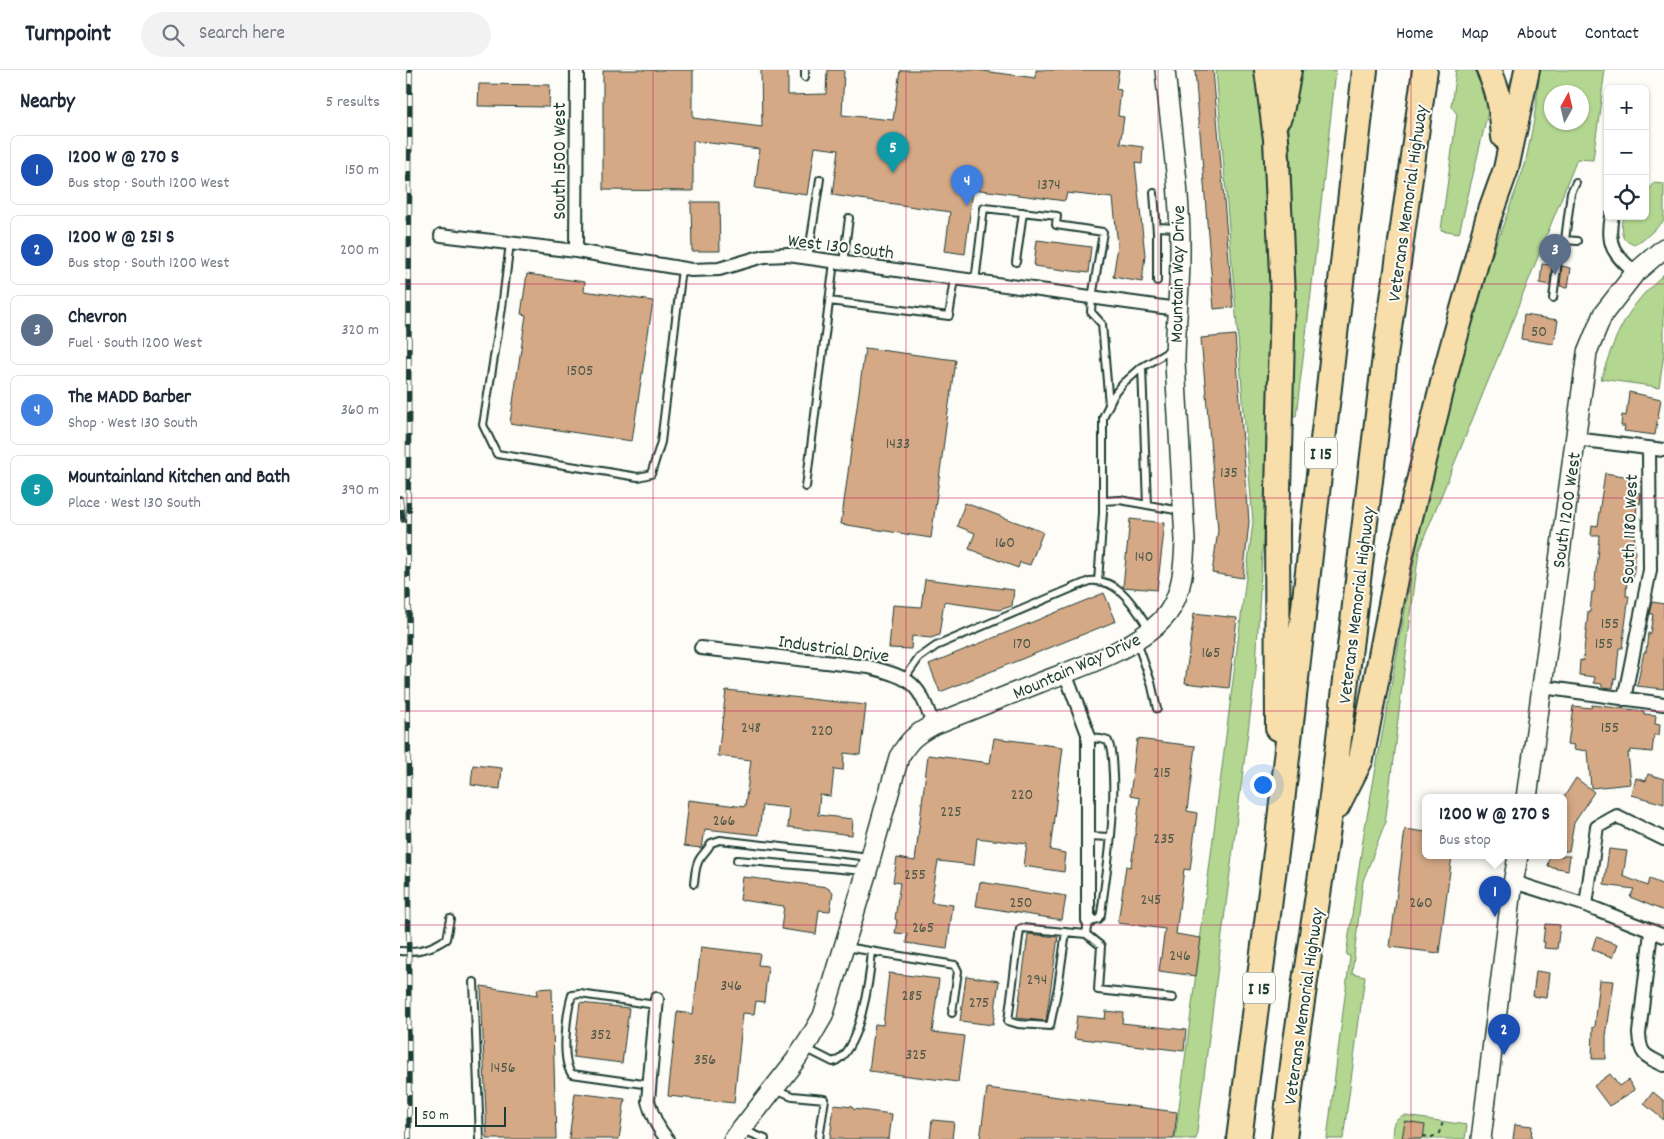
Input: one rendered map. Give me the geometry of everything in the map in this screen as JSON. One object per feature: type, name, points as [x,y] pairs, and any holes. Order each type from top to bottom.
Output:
[{"type":"highway","points":[[1267,70],[1276,139],[1283,297],[1277,528],[1278,837]]},
{"type":"highway","points":[[1276,139],[1289,70]]},
{"type":"highway","name":"I 15","points":[[1239,1139],[1278,837],[1365,70]]},
{"type":"highway","name":"Veterans Memorial Highway","points":[[1284,1139],[1329,821],[1385,356],[1425,70]]},
{"type":"highway","points":[[1489,70],[1496,84],[1502,105],[1506,169]]},
{"type":"highway","points":[[1329,821],[1360,759],[1400,558],[1448,363],[1488,219],[1506,169],[1526,70]]},
{"type":"street","name":"South 1500 West","points":[[576,251],[577,70]]},
{"type":"street","name":"Mountain Way Drive","points":[[738,1134],[774,1089],[804,1047],[823,1016],[899,757],[904,748],[915,735],[933,726],[1065,673],[1143,636],[1159,624],[1169,611],[1181,582],[1184,567],[1183,511],[1175,348],[1180,276],[1180,228],[1165,70]]},
{"type":"street","points":[[1611,220],[1611,246],[1619,259],[1635,273]]},
{"type":"street","name":"West 130 South","points":[[441,235],[576,251],[692,270],[719,269],[764,256],[788,255],[1177,309]]},
{"type":"street","name":"South 1200 West","points":[[1528,794],[1587,353],[1603,314],[1635,273],[1664,248]]},
{"type":"street","points":[[1575,439],[1664,450]]},
{"type":"street","name":"South 1180 West","points":[[1624,699],[1650,570],[1649,448]]},
{"type":"street","name":"Industrial Drive","points":[[701,648],[868,667],[892,673],[905,678],[915,686],[925,701],[933,726]]},
{"type":"street","points":[[1065,673],[1088,734],[1088,921]]},
{"type":"street","points":[[1542,687],[1664,704]]},
{"type":"street","points":[[1586,905],[1597,827],[1617,816],[1664,839]]},
{"type":"street","points":[[1481,1139],[1518,859]]},
{"type":"street","points":[[1514,882],[1586,905],[1664,936]]},
{"type":"street","points":[[1652,932],[1639,1046],[1644,1056],[1664,1065]]},
{"type":"street","points":[[657,1002],[648,1101],[653,1117],[667,1139]]},
{"type":"lane","points":[[808,258],[820,179]]},
{"type":"lane","points":[[1576,183],[1571,192],[1565,240],[1577,242]]},
{"type":"lane","points":[[1154,193],[1157,227],[1157,282]]},
{"type":"lane","points":[[975,282],[984,208],[1057,216],[1056,225],[1103,232],[1091,312],[1102,324],[1109,405]]},
{"type":"lane","points":[[1016,262],[1023,212]]},
{"type":"lane","points":[[806,487],[829,301],[849,218]]},
{"type":"lane","points":[[1157,227],[1180,228]]},
{"type":"lane","points":[[510,243],[502,308],[482,425],[496,454],[638,477],[651,474],[661,442],[682,269]]},
{"type":"lane","points":[[1553,298],[1558,259]]},
{"type":"lane","points":[[829,301],[949,316],[955,279]]},
{"type":"lane","points":[[1098,581],[1103,501],[1103,417],[1114,395],[1123,384],[1142,367],[1175,348]]},
{"type":"lane","points":[[1142,367],[1147,505]]},
{"type":"lane","points":[[1103,501],[1120,500],[1183,511]]},
{"type":"lane","points":[[905,678],[919,658],[936,646],[1089,582],[1098,581],[1109,583],[1122,591],[1131,602],[1143,636],[1157,709]]},
{"type":"lane","points":[[1086,934],[1088,921],[1098,919],[1101,914],[1111,837],[1114,791],[1111,749],[1108,741],[1088,738]]},
{"type":"lane","points":[[1088,836],[1111,837]]},
{"type":"lane","points":[[694,884],[696,866],[700,859],[711,843],[720,840],[869,864]]},
{"type":"lane","points":[[737,860],[869,864]]},
{"type":"lane","points":[[400,951],[422,951],[436,946],[446,939],[450,919]]},
{"type":"lane","points":[[1066,932],[1050,1026],[1011,1022],[1008,1018],[1020,929],[1066,932],[1086,934],[1101,946],[1098,990],[1173,998]]},
{"type":"lane","points":[[844,947],[955,964],[958,971],[952,1013]]},
{"type":"lane","points":[[804,1047],[833,1062],[840,1059],[855,1036],[870,974],[872,951]]},
{"type":"lane","points":[[474,982],[480,1139]]},
{"type":"lane","points":[[650,1084],[572,1074],[568,1070],[567,1064],[566,1034],[568,1009],[572,995],[580,994],[657,1002]]},
{"type":"lane","points":[[774,1089],[792,1096],[825,1099],[820,1139]]},
{"type":"lane","points":[[738,1134],[765,1139]]},
{"type":"path","points":[[1423,1136],[1432,1137],[1439,1133],[1443,1122]]},
{"type":"green space","points":[[1216,70],[1259,70],[1271,301],[1268,443],[1256,669],[1196,1139],[1175,1139],[1253,522]]},
{"type":"green space","points":[[1300,70],[1336,70],[1296,416],[1291,416],[1295,318],[1289,111]]},
{"type":"green space","points":[[1456,70],[1481,70],[1489,108],[1459,233],[1441,230],[1457,114],[1451,106]]},
{"type":"green space","points":[[1540,70],[1605,70],[1593,160],[1577,159],[1419,550],[1385,824],[1363,881],[1352,973],[1365,976],[1343,1139],[1327,1139],[1350,956],[1346,955],[1364,833],[1427,491],[1471,323],[1495,247],[1525,165],[1534,120]]},
{"type":"green space","points":[[1653,183],[1664,184],[1664,221],[1642,241],[1634,244],[1624,239],[1621,228],[1622,222],[1623,220],[1649,220],[1649,190]]},
{"type":"green space","points":[[1664,274],[1664,354],[1659,387],[1601,379],[1612,347],[1624,321],[1651,286]]},
{"type":"green space","points":[[1405,1116],[1467,1125],[1465,1139],[1393,1139],[1396,1122]]},
{"type":"building","points":[[603,70],[693,70],[693,118],[762,127],[761,70],[788,70],[788,95],[826,94],[827,70],[844,70],[842,115],[893,120],[900,70],[975,70],[1036,78],[1036,70],[1119,70],[1116,89],[1121,90],[1118,116],[1124,117],[1120,144],[1143,147],[1142,164],[1135,163],[1145,255],[1142,282],[1113,277],[1118,246],[1113,198],[1067,193],[1065,201],[973,189],[965,254],[945,251],[950,212],[832,195],[838,150],[815,147],[808,195],[755,188],[760,149],[693,141],[693,191],[603,190]]},
{"type":"building","points":[[1195,70],[1213,70],[1233,307],[1214,309]]},
{"type":"building","points":[[479,84],[550,85],[549,107],[478,106]]},
{"type":"building","points":[[691,202],[719,202],[720,251],[692,251]]},
{"type":"building","points":[[1037,240],[1091,247],[1088,273],[1034,266]]},
{"type":"building","points":[[1542,264],[1552,265],[1550,285],[1540,283]]},
{"type":"building","points":[[1562,266],[1571,268],[1568,287],[1560,286]]},
{"type":"building","points":[[527,274],[585,282],[584,291],[653,301],[632,441],[510,423],[526,315],[521,314]]},
{"type":"building","points":[[1524,315],[1558,320],[1554,344],[1521,339]]},
{"type":"building","points":[[1235,335],[1249,522],[1243,578],[1212,573],[1218,530],[1201,338]]},
{"type":"building","points":[[865,348],[955,360],[931,538],[841,524]]},
{"type":"building","points":[[1629,392],[1661,399],[1655,435],[1624,431],[1625,426],[1621,426],[1622,415],[1626,416]]},
{"type":"building","points":[[1605,473],[1636,478],[1634,492],[1641,493],[1640,504],[1637,504],[1634,551],[1636,551],[1633,578],[1627,577],[1626,596],[1629,596],[1622,648],[1619,648],[1616,679],[1614,678],[1613,688],[1602,687],[1602,684],[1594,683],[1595,677],[1579,675],[1580,660],[1583,661],[1588,612],[1590,612],[1592,592],[1594,592],[1599,535],[1591,535],[1592,525],[1597,526]]},
{"type":"building","points":[[965,503],[1043,532],[1030,565],[1020,562],[1018,568],[969,549],[975,533],[957,526]]},
{"type":"building","points":[[1130,519],[1165,523],[1157,590],[1123,587]]},
{"type":"building","points":[[925,579],[1014,590],[1012,606],[999,610],[944,602],[939,635],[931,638],[912,636],[911,649],[889,648],[893,605],[921,607]]},
{"type":"building","points":[[1104,593],[1116,621],[940,692],[929,664]]},
{"type":"building","points":[[1652,602],[1664,604],[1664,689],[1637,686],[1644,652],[1646,652],[1648,633],[1650,633],[1653,614],[1649,614]]},
{"type":"building","points":[[1194,613],[1237,618],[1229,688],[1185,683]]},
{"type":"building","points":[[726,690],[866,705],[860,755],[844,753],[843,770],[834,769],[831,796],[820,795],[818,815],[853,819],[852,835],[788,827],[790,808],[762,805],[759,835],[705,829],[702,848],[684,846],[689,800],[745,807],[751,760],[718,756]]},
{"type":"building","points":[[1592,705],[1644,711],[1644,714],[1656,715],[1655,723],[1660,724],[1659,735],[1654,735],[1652,752],[1631,750],[1628,753],[1631,784],[1591,788],[1588,751],[1574,749],[1575,745],[1568,744],[1573,706],[1591,708]]},
{"type":"building","points":[[994,738],[1063,747],[1050,850],[1066,853],[1064,872],[1024,866],[1027,844],[977,838],[974,865],[938,861],[931,902],[953,905],[947,949],[906,943],[907,934],[895,933],[900,883],[893,882],[897,858],[915,861],[928,755],[990,763]]},
{"type":"building","points":[[1137,739],[1195,746],[1187,811],[1197,813],[1190,870],[1184,869],[1176,934],[1201,938],[1196,976],[1159,971],[1165,929],[1118,923],[1126,866],[1131,867],[1140,798],[1130,796]]},
{"type":"building","points":[[473,765],[502,768],[500,789],[471,785]]},
{"type":"building","points":[[1648,774],[1664,779],[1664,804],[1632,795],[1636,778],[1646,781]]},
{"type":"building","points":[[1576,778],[1594,792],[1574,822],[1569,851],[1567,851],[1566,794]]},
{"type":"building","points":[[1405,829],[1422,831],[1422,859],[1452,859],[1439,953],[1390,947]]},
{"type":"building","points":[[1609,849],[1627,851],[1623,876],[1647,886],[1649,879],[1664,885],[1664,911],[1630,897],[1634,889],[1604,885]]},
{"type":"building","points":[[1567,856],[1570,856],[1568,870],[1547,866],[1548,859],[1567,859]]},
{"type":"building","points":[[743,877],[828,887],[833,892],[830,911],[819,910],[816,934],[781,929],[784,906],[740,900]]},
{"type":"building","points":[[980,882],[1066,896],[1062,920],[976,906]]},
{"type":"building","points":[[1545,924],[1560,925],[1557,949],[1544,948]]},
{"type":"building","points":[[1028,934],[1058,937],[1046,1021],[1017,1018]]},
{"type":"building","points":[[1596,937],[1618,944],[1613,957],[1592,950]]},
{"type":"building","points":[[701,947],[760,954],[758,965],[768,966],[764,1002],[756,1001],[754,1014],[743,1013],[734,1103],[668,1096],[677,1012],[693,1014]]},
{"type":"building","points":[[1536,971],[1550,973],[1547,998],[1533,996]]},
{"type":"building","points":[[889,973],[939,979],[932,1032],[964,1036],[958,1082],[869,1071],[875,1024],[883,1025]]},
{"type":"building","points":[[966,976],[999,981],[993,1025],[960,1021]]},
{"type":"building","points":[[1600,980],[1614,981],[1606,1037],[1606,1059],[1592,1059],[1593,1027],[1595,1027]]},
{"type":"building","points":[[481,986],[538,995],[537,989],[552,988],[556,1139],[487,1139]]},
{"type":"building","points":[[580,1003],[629,1008],[622,1063],[573,1057]]},
{"type":"building","points":[[1106,1011],[1123,1013],[1122,1023],[1186,1030],[1184,1051],[1074,1038],[1077,1016],[1105,1019]]},
{"type":"building","points":[[1610,1074],[1619,1086],[1628,1080],[1635,1090],[1609,1106],[1594,1086]]},
{"type":"building","points":[[987,1088],[1177,1112],[1174,1139],[980,1139]]},
{"type":"building","points":[[1653,1092],[1664,1101],[1664,1120],[1644,1104]]},
{"type":"building","points":[[575,1093],[625,1099],[619,1139],[569,1139]]},
{"type":"building","points":[[834,1105],[892,1114],[889,1139],[830,1139]]},
{"type":"building","points":[[932,1120],[954,1122],[952,1139],[930,1139]]},
{"type":"building","points":[[1405,1122],[1425,1125],[1423,1139],[1402,1139]]},
{"type":"building","points":[[1515,1124],[1532,1126],[1531,1139],[1513,1139]]},
{"type":"railway","points":[[409,1139],[408,567],[410,70]]},
{"type":"railway","points":[[400,498],[403,520]]},
{"type":"place","name":"Mountainland Kitchen and Bath","points":[[893,173]]},
{"type":"place","name":"The MADD Barber","points":[[967,206]]},
{"type":"place","name":"Chevron","points":[[1555,275]]},
{"type":"place","name":"1200 W @ 270 S","points":[[1495,917]]},
{"type":"place","name":"1200 W @ 251 S","points":[[1504,1055]]}]
